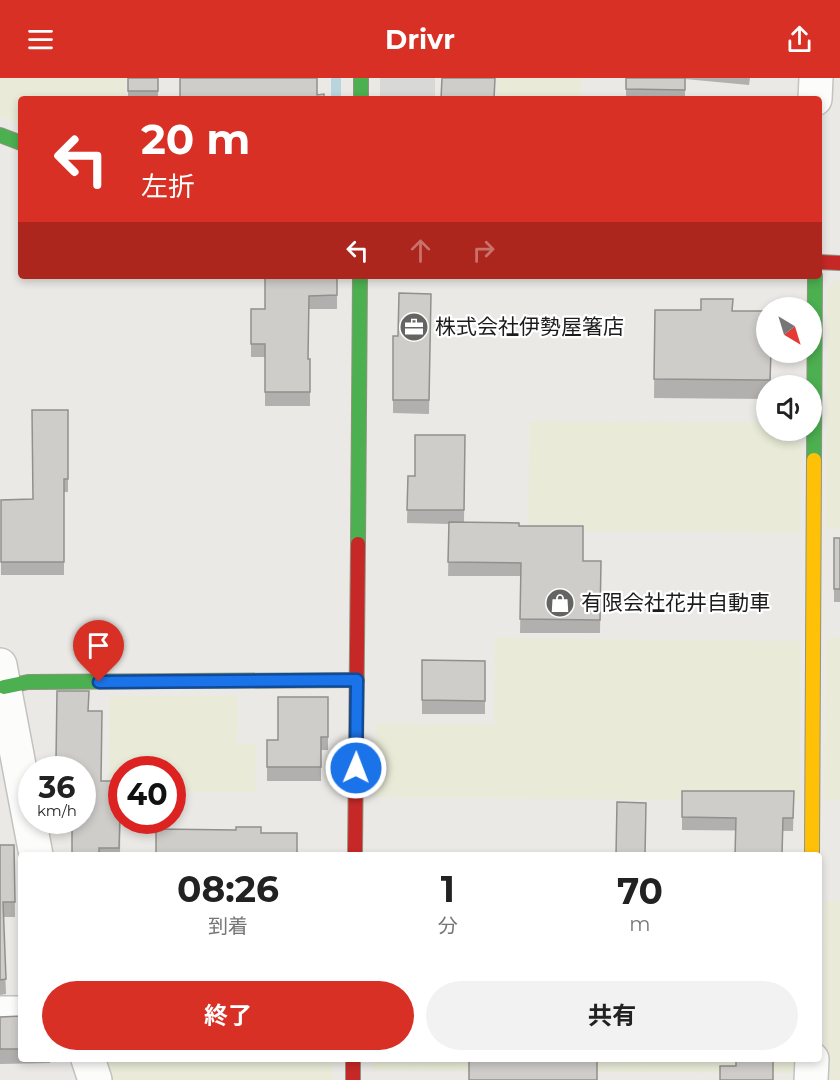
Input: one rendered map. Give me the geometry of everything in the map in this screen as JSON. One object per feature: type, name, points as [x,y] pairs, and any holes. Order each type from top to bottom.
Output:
[{"type":"street","points":[[361,78],[361,96]]},
{"type":"street","points":[[815,96],[816,78]]},
{"type":"street","points":[[0,135],[18,141]]},
{"type":"street","points":[[822,262],[840,263]]},
{"type":"street","points":[[355,852],[360,279]]},
{"type":"street","points":[[812,852],[815,279]]},
{"type":"street","points":[[35,852],[2,676],[28,682],[357,680]]},
{"type":"street","points":[[0,1013],[18,1013]]},
{"type":"street","points":[[89,1062],[95,1080]]},
{"type":"street","points":[[353,1062],[353,1080]]},
{"type":"street","points":[[812,1062],[812,1080]]},
{"type":"shaded area","points":[[380,78],[435,78],[435,96],[380,96]]},
{"type":"green space","points":[[0,78],[125,78],[125,96],[18,96],[18,123],[0,117]]},
{"type":"green space","points":[[497,78],[582,78],[581,96],[497,96]]},
{"type":"green space","points":[[840,280],[840,529],[826,528],[827,289]]},
{"type":"green space","points":[[530,421],[756,422],[756,441],[802,441],[801,533],[528,531]]},
{"type":"green space","points":[[495,638],[801,641],[800,801],[376,797],[376,723],[494,724]]},
{"type":"green space","points":[[826,638],[840,638],[840,800],[825,800]]},
{"type":"green space","points":[[110,696],[238,696],[237,744],[256,744],[255,792],[186,792],[186,756],[109,756]]},
{"type":"green space","points":[[825,901],[840,901],[840,1080],[824,1080]]},
{"type":"green space","points":[[102,1062],[333,1062],[333,1080],[108,1080]]},
{"type":"green space","points":[[373,1062],[799,1062],[799,1073],[373,1070]]},
{"type":"building","points":[[128,78],[158,78],[158,91],[128,91]]},
{"type":"building","points":[[180,78],[317,78],[317,95],[324,94],[324,96],[180,96]]},
{"type":"building","points":[[442,78],[495,78],[494,96],[441,96]]},
{"type":"building","points":[[626,78],[685,78],[685,90],[626,89]]},
{"type":"building","points":[[265,279],[337,279],[337,295],[309,296],[310,392],[265,392],[265,344],[251,344],[251,309],[265,309]]},
{"type":"building","points":[[399,293],[431,294],[429,400],[393,400],[393,336],[398,336]]},
{"type":"building","points":[[701,299],[733,299],[732,311],[756,311],[756,363],[771,363],[770,375],[756,375],[756,380],[654,379],[655,310],[701,310]]},
{"type":"building","points":[[32,410],[68,410],[68,479],[64,479],[64,562],[1,562],[1,500],[33,499]]},
{"type":"building","points":[[415,435],[465,435],[464,510],[407,510],[408,476],[415,476]]},
{"type":"building","points":[[449,522],[519,523],[519,526],[583,526],[583,561],[601,561],[600,620],[520,619],[521,563],[448,562]]},
{"type":"building","points":[[834,538],[840,538],[840,589],[834,589]]},
{"type":"building","points":[[422,660],[485,661],[485,701],[422,700]]},
{"type":"building","points":[[57,691],[89,691],[88,711],[102,711],[101,781],[108,781],[108,834],[119,834],[119,848],[99,848],[99,852],[72,852],[72,834],[96,834],[96,756],[56,756]]},
{"type":"building","points":[[278,697],[328,697],[328,737],[321,737],[321,767],[267,767],[267,740],[278,740]]},
{"type":"building","points":[[682,791],[794,791],[793,818],[783,818],[782,852],[735,852],[736,818],[682,817]]},
{"type":"building","points":[[617,802],[646,803],[645,852],[616,852]]},
{"type":"building","points":[[236,827],[261,827],[261,833],[297,833],[297,852],[156,852],[156,834],[186,834],[186,829],[236,830]]},
{"type":"building","points":[[0,845],[14,845],[15,902],[3,902],[6,979],[0,980]]},
{"type":"building","points":[[18,1016],[18,1049],[0,1049],[0,1017]]},
{"type":"building","points":[[469,1062],[597,1062],[597,1080],[469,1080]]},
{"type":"building","points":[[736,1062],[773,1062],[773,1080],[720,1080],[720,1066],[736,1066]]},
{"type":"waterway","points":[[336,78],[336,96]]},
{"type":"traffic: fast","points":[[361,78],[361,96]]},
{"type":"traffic: fast","points":[[0,135],[18,142]]},
{"type":"traffic: fast","points":[[358,544],[360,279]]},
{"type":"traffic: fast","points":[[814,460],[815,279]]},
{"type":"traffic: fast","points":[[4,687],[28,682],[357,680]]},
{"type":"traffic: slow","points":[[812,852],[814,460]]},
{"type":"traffic: jam","points":[[822,262],[840,263]]},
{"type":"traffic: jam","points":[[355,852],[358,544]]},
{"type":"traffic: jam","points":[[353,1062],[353,1080]]},
{"type":"place","name":"株式会社伊勢屋箸店","points":[[414,327]]},
{"type":"place","name":"有限会社花井自動車","points":[[560,603]]},
{"type":"route","points":[[99,682],[357,680],[356,768]]}]
